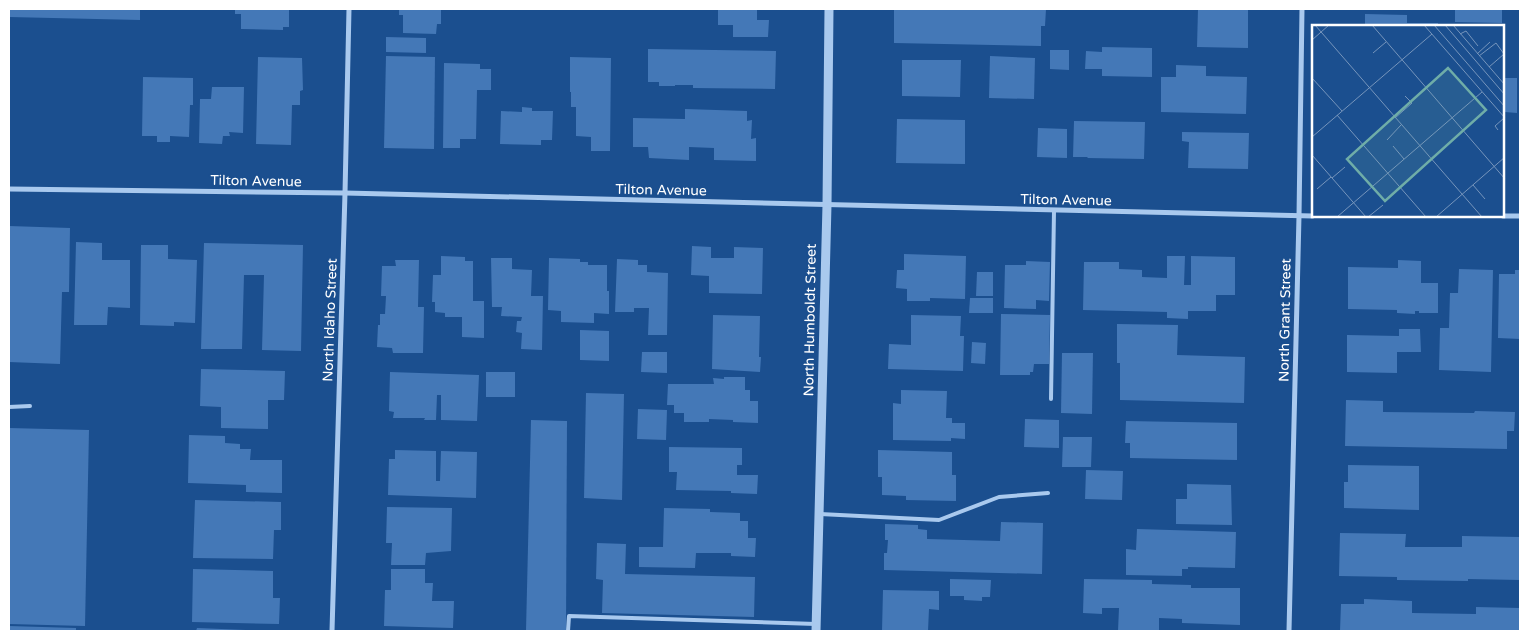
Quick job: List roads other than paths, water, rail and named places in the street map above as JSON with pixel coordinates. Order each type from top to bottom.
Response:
[{"type":"street","name":"North Idaho Street","points":[[332,631],[349,9]]},
{"type":"street","name":"North Humboldt Street","points":[[816,628],[827,205],[829,9]]},
{"type":"street","name":"North Grant Street","points":[[1289,631],[1302,9]]},
{"type":"street","name":"Tilton Avenue","points":[[9,188],[1312,216]]},
{"type":"street","points":[[1504,216],[1520,216]]},
{"type":"lane","points":[[1051,399],[1054,211]]},
{"type":"lane","points":[[9,407],[30,406]]},
{"type":"lane","points":[[820,514],[939,520],[999,497],[1048,493]]},
{"type":"lane","points":[[568,631],[568,616],[816,628]]}]
